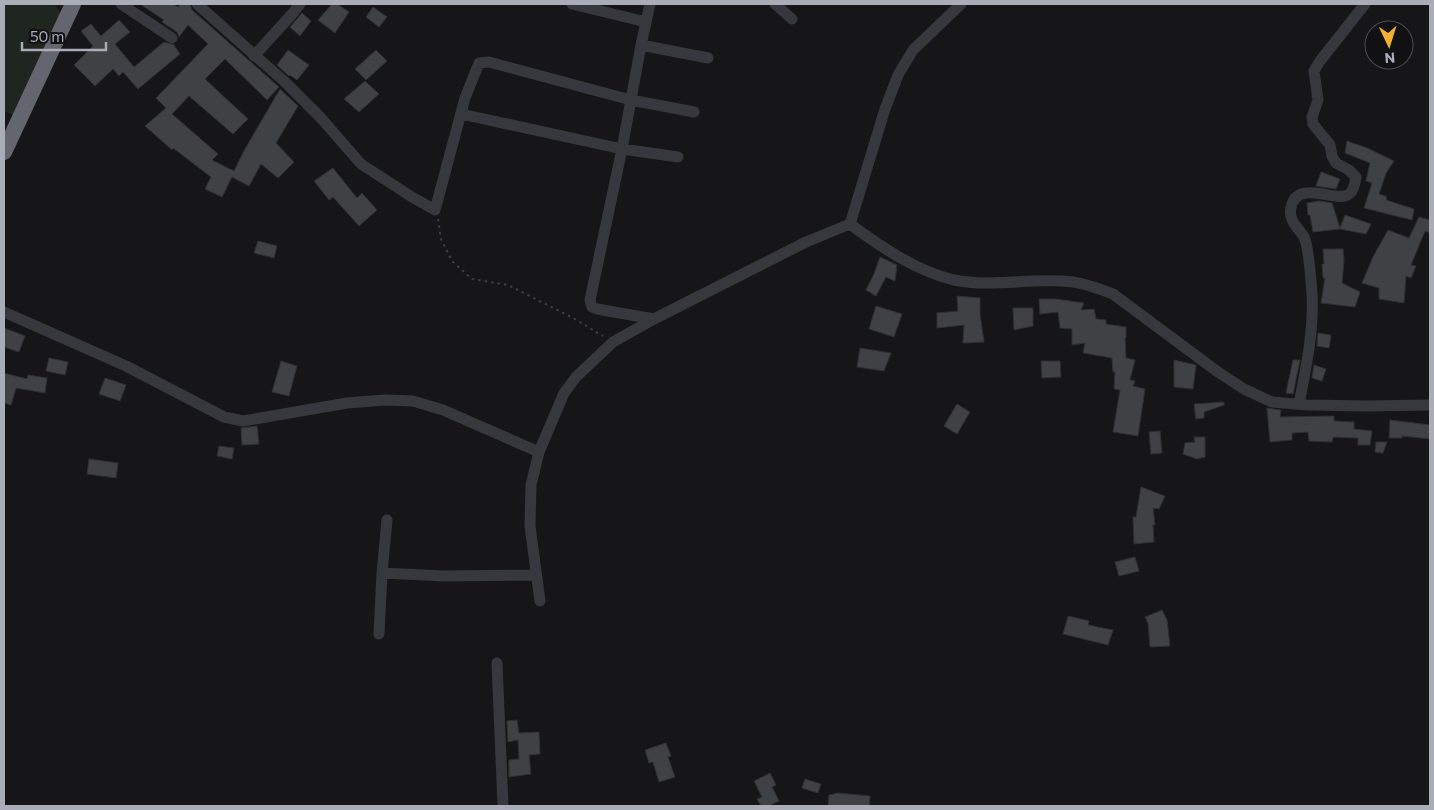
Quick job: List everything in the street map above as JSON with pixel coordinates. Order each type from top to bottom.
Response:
[{"type":"highway","points":[[6,142],[73,4]]},
{"type":"street","points":[[121,4],[172,38]]},
{"type":"street","points":[[197,4],[285,82],[321,118],[361,164],[435,210],[440,198],[465,98],[476,68],[483,61],[632,100],[694,112]]},
{"type":"street","points":[[254,56],[300,4]]},
{"type":"street","points":[[572,4],[646,22]]},
{"type":"street","points":[[650,4],[590,304],[597,309],[654,319]]},
{"type":"street","points":[[775,4],[792,19]]},
{"type":"street","points":[[850,224],[885,109],[898,74],[913,50],[961,4]]},
{"type":"street","points":[[1299,404],[1311,336],[1312,295],[1304,238],[1292,219],[1291,207],[1296,199],[1305,193],[1312,192],[1342,196],[1350,194],[1352,191],[1356,176],[1336,163],[1332,156],[1330,145],[1313,124],[1312,117],[1318,100],[1314,71],[1320,60],[1365,4]]},
{"type":"street","points":[[641,45],[708,58]]},
{"type":"street","points":[[461,114],[622,149],[678,157]]},
{"type":"street","points":[[850,224],[922,270],[955,280],[994,283],[1028,281],[1072,282],[1093,286],[1121,300],[1244,389],[1272,402],[1367,406],[1430,405]]},
{"type":"street","points":[[540,601],[535,575],[530,518],[531,485],[539,452],[564,393],[576,378],[612,342],[806,242],[850,224]]},
{"type":"street","points":[[4,312],[126,366],[224,417],[243,421],[347,403],[385,400],[414,401],[443,410],[539,452]]},
{"type":"street","points":[[379,634],[387,520]]},
{"type":"street","points":[[382,572],[444,576],[535,575]]},
{"type":"street","points":[[497,663],[503,806]]},
{"type":"path","points":[[435,210],[440,239],[452,261],[472,279],[508,285],[573,318],[612,342]]},
{"type":"shaded area","points":[[4,4],[52,4],[61,13],[15,116],[4,111]]},
{"type":"building","points":[[140,4],[173,4],[178,7],[180,4],[190,4],[192,10],[279,87],[267,100],[225,59],[205,79],[248,119],[233,134],[189,96],[172,114],[218,154],[212,160],[234,171],[280,89],[298,106],[276,143],[294,162],[278,178],[261,164],[249,186],[232,177],[222,197],[205,189],[211,177],[173,148],[172,150],[145,126],[166,108],[156,98],[208,44],[188,25],[179,37],[177,32],[162,22],[164,20]]},
{"type":"building","points":[[332,4],[337,4],[349,12],[335,33],[318,20]]},
{"type":"building","points":[[373,7],[387,17],[379,27],[366,17]]},
{"type":"building","points":[[302,13],[311,21],[300,36],[290,27]]},
{"type":"building","points":[[119,20],[130,32],[115,44],[134,67],[164,42],[174,45],[180,54],[138,89],[123,72],[119,76],[113,69],[95,86],[74,65],[93,46],[81,31],[91,24],[101,36]]},
{"type":"building","points":[[288,50],[309,65],[297,80],[289,76],[277,65]]},
{"type":"building","points":[[376,50],[387,61],[366,80],[355,69]]},
{"type":"building","points":[[365,81],[379,94],[359,112],[344,99]]},
{"type":"building","points":[[1347,141],[1394,161],[1386,173],[1379,194],[1387,197],[1386,200],[1414,209],[1412,220],[1364,208],[1372,183],[1366,181],[1370,163],[1345,153]]},
{"type":"building","points":[[333,168],[357,198],[362,193],[377,210],[359,226],[333,197],[329,200],[314,181]]},
{"type":"building","points":[[1321,172],[1340,179],[1336,189],[1316,186]]},
{"type":"building","points":[[1319,201],[1332,203],[1340,228],[1345,215],[1371,224],[1366,234],[1340,229],[1313,232],[1307,203]]},
{"type":"building","points":[[1419,217],[1430,220],[1430,233],[1425,231],[1411,265],[1416,266],[1411,278],[1406,276],[1404,303],[1379,299],[1379,288],[1362,283],[1373,257],[1388,230],[1409,238]]},
{"type":"building","points":[[258,241],[277,246],[274,258],[254,253]]},
{"type":"building","points":[[1323,249],[1343,249],[1342,283],[1360,292],[1355,307],[1321,303],[1325,278],[1323,278],[1322,264],[1324,264]]},
{"type":"building","points":[[880,257],[897,265],[895,281],[886,277],[876,296],[866,290]]},
{"type":"building","points":[[957,296],[980,298],[984,342],[963,343],[964,325],[937,328],[937,313],[958,311]]},
{"type":"building","points":[[1039,299],[1056,299],[1084,303],[1081,310],[1094,309],[1096,319],[1106,320],[1106,324],[1126,327],[1126,358],[1135,360],[1130,380],[1135,381],[1133,386],[1145,389],[1138,436],[1113,432],[1120,390],[1114,389],[1115,372],[1113,372],[1112,358],[1083,353],[1085,343],[1072,345],[1072,329],[1060,328],[1058,312],[1040,314]]},
{"type":"building","points":[[876,306],[902,314],[894,337],[869,329]]},
{"type":"building","points":[[1013,308],[1033,308],[1033,326],[1014,330]]},
{"type":"building","points":[[4,328],[25,336],[19,352],[4,347]]},
{"type":"building","points":[[1318,333],[1331,335],[1329,348],[1317,346]]},
{"type":"building","points":[[860,348],[891,353],[884,371],[857,367]]},
{"type":"building","points":[[49,358],[68,362],[65,375],[46,371]]},
{"type":"building","points":[[1174,360],[1196,365],[1193,389],[1174,387]]},
{"type":"building","points":[[1293,360],[1300,360],[1293,394],[1286,393]]},
{"type":"building","points":[[281,361],[297,366],[289,396],[272,392]]},
{"type":"building","points":[[1041,361],[1060,361],[1061,377],[1042,378]]},
{"type":"building","points":[[1314,365],[1326,369],[1322,381],[1312,378]]},
{"type":"building","points":[[4,373],[27,379],[28,375],[47,378],[45,393],[16,388],[11,405],[4,403]]},
{"type":"building","points":[[105,378],[126,385],[120,401],[99,394]]},
{"type":"building","points":[[1224,402],[1224,405],[1204,412],[1204,418],[1196,419],[1194,404]]},
{"type":"building","points":[[957,404],[970,412],[957,434],[944,426]]},
{"type":"building","points":[[1267,408],[1281,410],[1280,417],[1334,416],[1334,421],[1354,422],[1354,429],[1372,431],[1370,445],[1358,445],[1358,438],[1333,437],[1332,442],[1309,441],[1308,432],[1292,433],[1292,440],[1270,442]]},
{"type":"building","points":[[1390,420],[1430,425],[1430,439],[1402,436],[1402,438],[1389,438]]},
{"type":"building","points":[[257,426],[259,444],[242,445],[241,428]]},
{"type":"building","points":[[1160,431],[1162,453],[1151,454],[1149,432]]},
{"type":"building","points":[[1194,437],[1205,437],[1205,457],[1197,459],[1183,454],[1185,443],[1195,442]]},
{"type":"building","points":[[1376,442],[1387,442],[1383,453],[1375,452]]},
{"type":"building","points":[[219,446],[234,448],[232,459],[217,456]]},
{"type":"building","points":[[89,459],[118,463],[116,478],[87,474]]},
{"type":"building","points":[[1141,487],[1165,496],[1159,509],[1153,508],[1154,542],[1134,544],[1133,517],[1136,517]]},
{"type":"building","points":[[1135,557],[1139,571],[1119,576],[1115,562]]},
{"type":"building","points":[[1162,610],[1167,620],[1170,646],[1150,647],[1148,623],[1145,617]]},
{"type":"building","points":[[1068,616],[1089,621],[1088,625],[1113,630],[1108,645],[1063,634]]},
{"type":"building","points":[[517,720],[519,733],[539,732],[540,754],[529,755],[531,774],[509,777],[509,760],[519,759],[518,740],[508,742],[507,721]]},
{"type":"building","points":[[666,743],[671,756],[668,757],[675,777],[659,782],[653,762],[649,763],[645,750]]},
{"type":"building","points":[[770,773],[776,785],[772,787],[779,801],[769,806],[761,806],[757,799],[762,797],[754,781]]},
{"type":"building","points":[[805,779],[821,784],[818,793],[802,788]]},
{"type":"building","points":[[838,793],[870,796],[869,806],[828,806],[829,795]]}]
